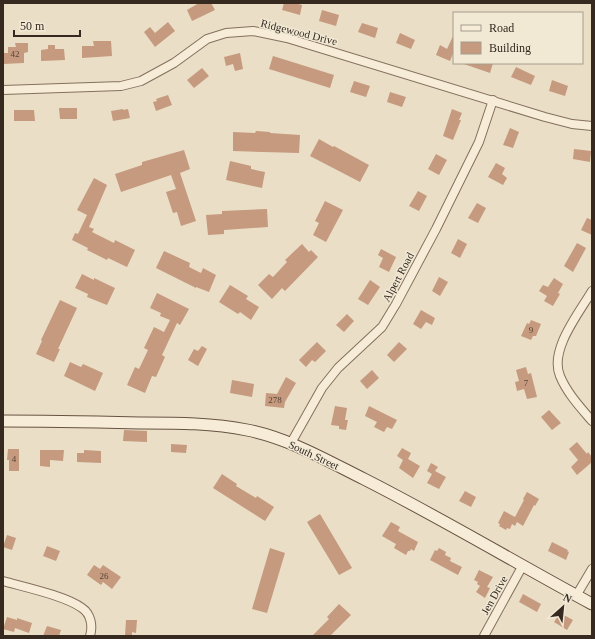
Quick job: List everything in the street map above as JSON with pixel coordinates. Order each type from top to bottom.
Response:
[{"type":"street","name":"Ridgewood Drive","points":[[3,90],[121,86],[141,81],[174,63],[207,39],[226,33],[252,31],[287,38],[545,117],[572,124],[592,126]]},
{"type":"street","name":"Alpert Road","points":[[290,444],[322,388],[338,368],[382,326],[396,304],[436,229],[479,142],[492,100]]},
{"type":"street","points":[[592,291],[565,336],[558,357],[559,374],[562,380],[571,396],[592,421]]},
{"type":"street","name":"South Street","points":[[3,421],[166,423],[216,426],[247,430],[270,436],[290,444],[417,506],[592,604]]},
{"type":"street","name":"Jen Drive","points":[[484,636],[523,565]]},
{"type":"street","points":[[576,596],[592,569]]},
{"type":"street","points":[[3,581],[72,602],[83,609],[90,617],[92,630],[90,636]]},
{"type":"building","points":[[199,3],[211,3],[215,10],[192,21],[187,10]]},
{"type":"building","points":[[284,3],[302,5],[300,15],[282,10]]},
{"type":"building","points":[[322,10],[339,15],[336,26],[319,21]]},
{"type":"building","points":[[168,22],[175,31],[155,47],[144,32],[150,27],[155,33]]},
{"type":"building","points":[[362,23],[378,28],[375,38],[358,32]]},
{"type":"building","points":[[400,33],[415,40],[411,49],[396,43]]},
{"type":"building","points":[[453,36],[453,54],[450,61],[436,55],[440,45],[447,49]]},
{"type":"building","points":[[93,41],[111,41],[112,56],[82,58],[82,46],[94,46]]},
{"type":"building","points":[[15,43],[28,43],[28,52],[24,53],[24,63],[3,64],[3,53],[8,53],[8,47],[16,47]]},
{"type":"building","points":[[48,45],[55,45],[55,49],[64,49],[65,60],[41,61],[41,50],[48,49]]},
{"type":"building","points":[[240,53],[243,69],[235,71],[233,64],[226,66],[224,57]]},
{"type":"building","points":[[273,56],[334,75],[330,88],[269,69]]},
{"type":"building","points":[[464,64],[493,64],[490,73]]},
{"type":"building","points":[[516,67],[535,76],[531,85],[511,77]]},
{"type":"building","points":[[202,68],[209,76],[194,88],[187,80]]},
{"type":"building","points":[[552,80],[568,86],[565,96],[549,91]]},
{"type":"building","points":[[354,81],[370,86],[366,97],[350,92]]},
{"type":"building","points":[[390,92],[406,97],[402,107],[387,102]]},
{"type":"building","points":[[168,95],[172,105],[156,111],[153,102],[157,101],[156,99]]},
{"type":"building","points":[[59,108],[77,108],[77,119],[60,119]]},
{"type":"building","points":[[128,109],[130,118],[113,121],[111,111]]},
{"type":"building","points":[[452,109],[462,113],[459,120],[461,120],[453,140],[443,136]]},
{"type":"building","points":[[14,110],[34,110],[35,121],[14,121]]},
{"type":"building","points":[[510,128],[519,132],[513,148],[503,145]]},
{"type":"building","points":[[256,131],[300,135],[299,153],[233,151],[233,132],[255,133]]},
{"type":"building","points":[[319,139],[369,165],[360,182],[310,156]]},
{"type":"building","points":[[574,149],[591,151],[590,162],[573,159]]},
{"type":"building","points":[[184,150],[190,169],[180,173],[196,221],[181,226],[177,212],[173,213],[166,192],[176,189],[171,175],[121,192],[115,174],[142,165],[142,162]]},
{"type":"building","points":[[436,154],[447,160],[439,175],[428,169]]},
{"type":"building","points":[[230,161],[251,166],[251,169],[265,172],[262,188],[226,180]]},
{"type":"building","points":[[496,163],[505,168],[502,174],[507,178],[503,185],[488,177]]},
{"type":"building","points":[[94,178],[107,185],[89,227],[94,229],[92,232],[114,243],[115,240],[135,250],[127,267],[108,258],[107,260],[87,250],[88,248],[72,240],[75,233],[78,234],[87,215],[77,210]]},
{"type":"building","points":[[418,191],[427,196],[419,211],[409,206]]},
{"type":"building","points":[[325,201],[343,210],[326,242],[313,235],[319,223],[315,221]]},
{"type":"building","points":[[477,203],[486,208],[478,223],[468,218]]},
{"type":"building","points":[[267,209],[268,227],[224,230],[224,234],[208,235],[206,215],[222,214],[222,211]]},
{"type":"building","points":[[587,218],[592,220],[592,235],[581,230]]},
{"type":"building","points":[[458,239],[467,244],[460,258],[451,253]]},
{"type":"building","points":[[577,243],[586,248],[573,272],[564,266]]},
{"type":"building","points":[[302,244],[309,252],[311,250],[318,257],[285,291],[282,288],[272,299],[258,285],[269,274],[273,277],[287,262],[285,260]]},
{"type":"building","points":[[381,249],[396,257],[389,272],[379,267],[383,258],[378,255]]},
{"type":"building","points":[[164,251],[190,263],[189,267],[201,273],[203,268],[216,275],[209,292],[196,288],[156,268]]},
{"type":"building","points":[[82,274],[115,288],[107,305],[87,297],[88,294],[75,288]]},
{"type":"building","points":[[439,277],[448,282],[440,296],[432,291]]},
{"type":"building","points":[[554,278],[563,284],[558,293],[560,294],[553,306],[544,301],[547,296],[539,291],[543,285],[548,287]]},
{"type":"building","points":[[370,280],[380,287],[368,305],[358,299]]},
{"type":"building","points":[[230,285],[248,296],[246,299],[259,307],[251,320],[240,312],[238,314],[219,302]]},
{"type":"building","points":[[157,293],[189,309],[180,325],[177,323],[162,355],[165,357],[156,377],[152,376],[145,393],[127,385],[135,367],[139,369],[148,350],[144,348],[154,327],[164,332],[170,320],[160,316],[161,313],[150,308]]},
{"type":"building","points":[[60,300],[77,308],[58,349],[60,349],[54,362],[36,354]]},
{"type":"building","points":[[421,310],[435,318],[432,325],[426,322],[421,329],[413,324]]},
{"type":"building","points":[[347,314],[354,321],[344,332],[336,325]]},
{"type":"building","points":[[531,320],[541,324],[536,336],[533,336],[531,340],[521,336],[527,323],[529,324]]},
{"type":"building","points":[[317,342],[326,351],[315,362],[312,360],[306,367],[299,360]]},
{"type":"building","points":[[399,342],[407,349],[394,362],[387,355]]},
{"type":"building","points":[[202,346],[207,349],[198,366],[188,360],[194,349],[198,351]]},
{"type":"building","points":[[70,362],[81,367],[83,364],[103,373],[95,391],[64,376]]},
{"type":"building","points":[[526,367],[528,374],[531,373],[537,397],[527,399],[524,389],[517,391],[515,382],[519,381],[516,370]]},
{"type":"building","points":[[372,370],[379,378],[367,389],[360,381]]},
{"type":"building","points":[[286,377],[296,383],[285,402],[284,408],[265,406],[266,393],[277,394]]},
{"type":"building","points":[[232,380],[254,384],[252,397],[230,393]]},
{"type":"building","points":[[335,406],[347,408],[345,420],[348,420],[346,430],[339,429],[339,426],[331,425]]},
{"type":"building","points":[[369,406],[397,420],[392,429],[387,427],[384,432],[374,427],[377,422],[365,416]]},
{"type":"building","points":[[549,410],[561,423],[552,430],[541,417]]},
{"type":"building","points":[[124,430],[147,431],[147,442],[123,441]]},
{"type":"building","points":[[577,442],[587,454],[588,452],[592,457],[592,462],[577,475],[571,467],[578,460],[569,449]]},
{"type":"building","points":[[171,444],[187,445],[186,453],[171,452]]},
{"type":"building","points":[[402,448],[411,453],[408,459],[420,466],[413,478],[399,468],[403,460],[397,456]]},
{"type":"building","points":[[8,449],[19,449],[19,471],[9,471],[9,460],[7,460]]},
{"type":"building","points":[[40,450],[64,450],[63,461],[50,460],[50,467],[40,466]]},
{"type":"building","points":[[84,450],[101,451],[101,463],[77,462],[77,453],[84,453]]},
{"type":"building","points":[[431,463],[438,467],[435,471],[446,477],[439,489],[427,483],[432,474],[427,471]]},
{"type":"building","points":[[222,474],[237,484],[236,486],[256,498],[257,496],[274,507],[265,521],[213,488]]},
{"type":"building","points":[[465,491],[476,497],[471,507],[459,501]]},
{"type":"building","points":[[527,492],[539,499],[535,506],[534,505],[523,526],[517,522],[515,526],[512,524],[510,529],[507,528],[506,530],[499,526],[500,524],[498,523],[504,511],[515,517]]},
{"type":"building","points":[[320,514],[352,568],[339,575],[307,522]]},
{"type":"building","points":[[391,522],[400,527],[398,531],[418,542],[414,551],[411,549],[406,555],[394,548],[396,544],[382,536]]},
{"type":"building","points":[[7,535],[16,538],[12,550],[3,547]]},
{"type":"building","points":[[552,542],[568,550],[567,551],[569,552],[566,560],[548,551]]},
{"type":"building","points":[[47,546],[60,551],[56,561],[43,556]]},
{"type":"building","points":[[270,548],[285,553],[267,613],[252,609]]},
{"type":"building","points":[[439,548],[446,552],[445,555],[451,558],[450,561],[462,567],[458,575],[430,560],[435,550],[437,551]]},
{"type":"building","points":[[94,565],[100,569],[103,565],[121,577],[112,589],[103,582],[101,585],[87,575]]},
{"type":"building","points":[[479,570],[493,577],[487,587],[490,588],[485,598],[476,592],[480,586],[477,584],[478,582],[474,580]]},
{"type":"building","points":[[523,594],[541,604],[537,612],[519,602]]},
{"type":"building","points":[[339,604],[351,615],[330,636],[312,636],[329,619],[327,617]]},
{"type":"building","points":[[560,613],[573,620],[567,630],[554,622]]},
{"type":"building","points":[[7,617],[17,620],[17,618],[32,623],[29,633],[15,628],[14,632],[3,629]]},
{"type":"building","points":[[126,620],[137,620],[136,633],[132,632],[132,636],[125,636]]},
{"type":"building","points":[[47,626],[61,630],[59,636],[43,636]]}]
